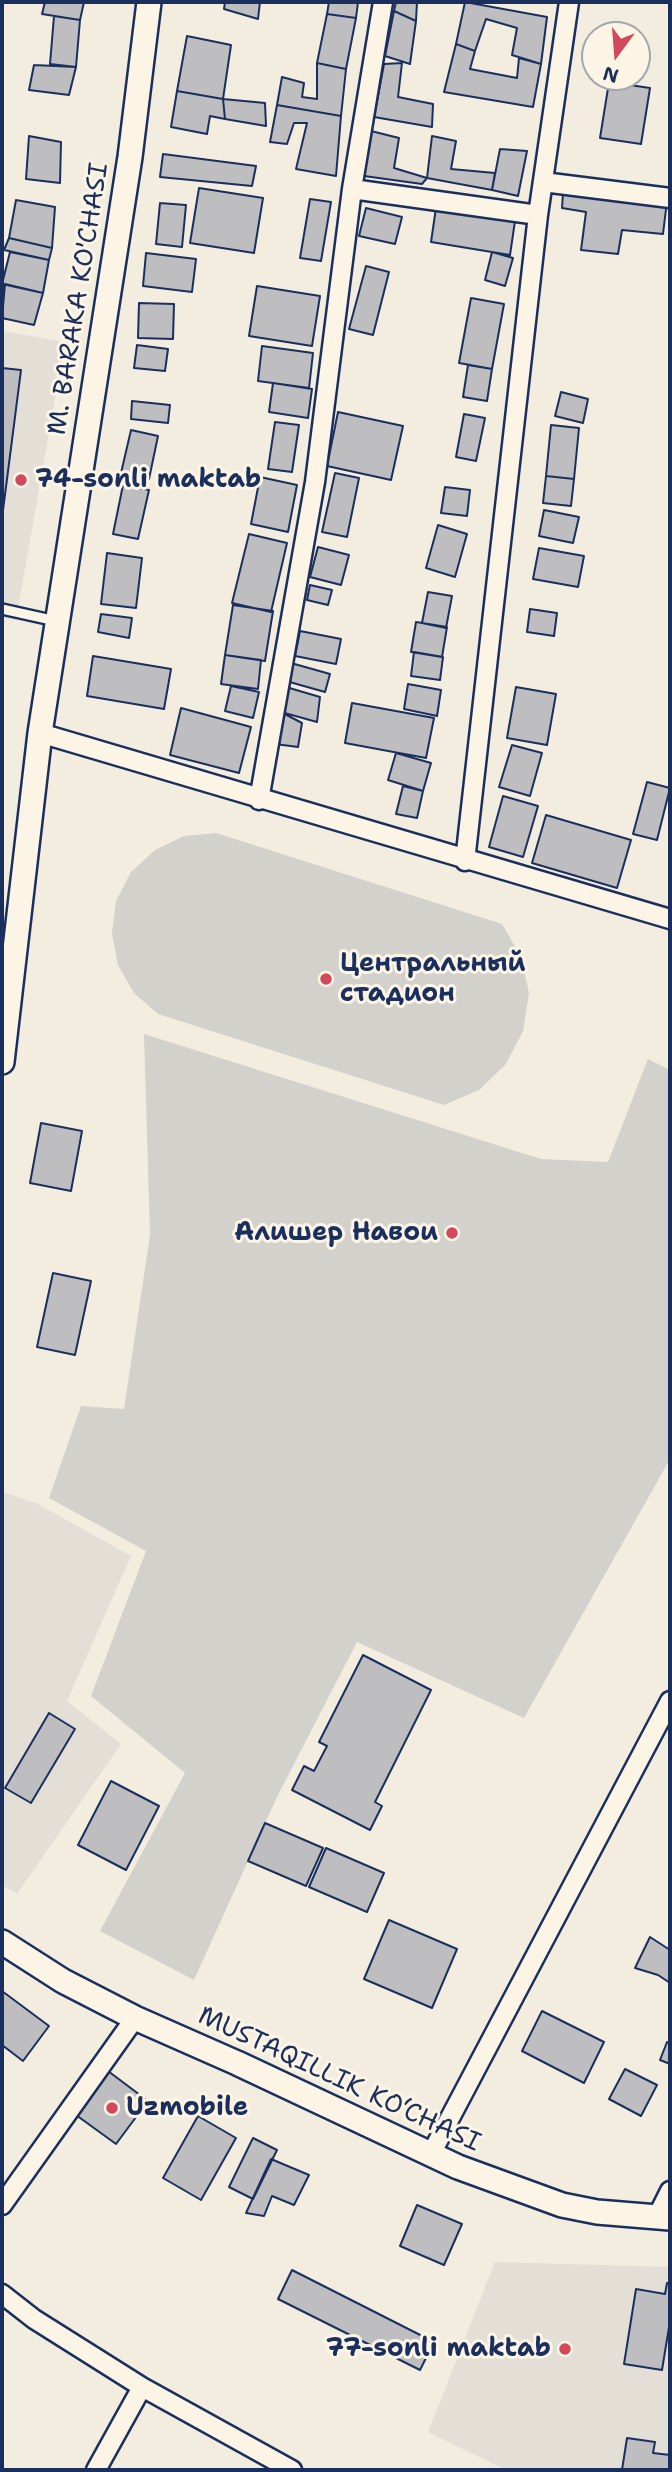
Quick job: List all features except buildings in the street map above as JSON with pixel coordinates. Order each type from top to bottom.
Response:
[{"type":"street","name":"M. BARAKA KO'CHASI","points":[[2,1062],[40,733],[130,157],[149,2]]},
{"type":"street","points":[[259,800],[315,481],[352,189],[383,2]]},
{"type":"street","points":[[465,861],[538,215],[569,2]]},
{"type":"street","points":[[543,182],[670,198]]},
{"type":"street","points":[[352,189],[538,215]]},
{"type":"street","points":[[40,733],[465,861],[670,919]]},
{"type":"street","points":[[431,2154],[670,1701]]},
{"type":"street","name":"MUSTAQILLIK KO‘CHASI","points":[[2,1942],[64,1981],[135,2018],[431,2154],[562,2205],[597,2212],[664,2218]]},
{"type":"street","points":[[2,2205],[135,2018]]},
{"type":"street","points":[[664,2218],[670,2191]]},
{"type":"street","points":[[2,2294],[34,2319],[142,2387],[292,2470]]},
{"type":"street","points":[[96,2470],[142,2387]]},
{"type":"lane","points":[[2,609],[57,621]]},
{"type":"shaded area","name":"74-sonli maktab","points":[[2,331],[65,342],[16,620],[2,618]]},
{"type":"shaded area","name":"Центральный стадион","points":[[216,833],[502,924],[521,957],[529,993],[523,1031],[506,1064],[479,1090],[444,1105],[158,1014],[134,993],[118,965],[112,933],[116,901],[131,872],[155,850],[184,836]]},
{"type":"shaded area","points":[[144,1034],[541,1159],[608,1162],[648,1059],[670,1070],[670,1459],[524,1718],[357,1642],[277,1797],[194,1980],[100,1931],[185,1773],[91,1696],[146,1551],[49,1498],[81,1406],[124,1409],[150,1235]]},
{"type":"shaded area","points":[[2,1492],[38,1504],[131,1556],[67,1701],[121,1744],[17,1894],[2,1885]]},
{"type":"shaded area","name":"77-sonli maktab","points":[[495,2262],[670,2267],[670,2470],[506,2470],[428,2432]]},
{"type":"place","name":"74-sonli maktab","points":[[21,480]]},
{"type":"place","name":"Центральный стадион","points":[[326,979]]},
{"type":"place","name":"Алишер Навои","points":[[452,1233]]},
{"type":"place","name":"Uzmobile","points":[[112,2108]]},
{"type":"place","name":"77-sonli maktab","points":[[565,2349]]}]
